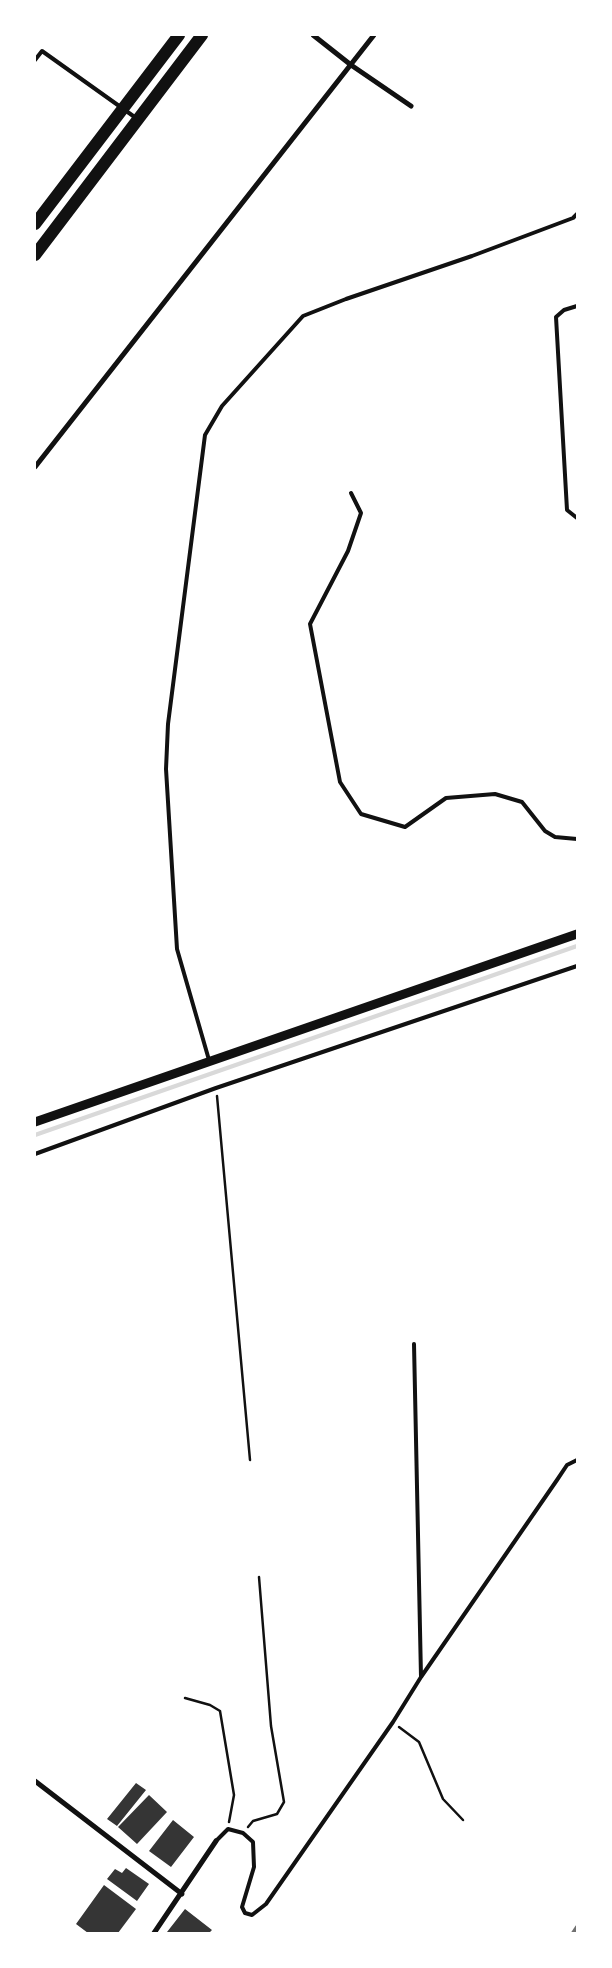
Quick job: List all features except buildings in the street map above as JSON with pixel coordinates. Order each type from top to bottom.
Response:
[{"type":"main road","points":[[35,224],[179,35]]},
{"type":"main road","points":[[35,256],[202,35]]},
{"type":"street","points":[[313,35],[351,65],[411,106]]},
{"type":"street","points":[[35,467],[374,35]]},
{"type":"street","points":[[35,1122],[577,934]]},
{"type":"street","points":[[35,1781],[182,1894]]},
{"type":"street","points":[[154,1933],[216,1841]]},
{"type":"lane","points":[[35,60],[42,51],[138,119]]},
{"type":"lane","points":[[210,1062],[177,949],[166,769],[168,724],[205,435],[222,406],[303,316],[346,299],[472,256],[573,218],[577,214]]},
{"type":"lane","points":[[577,306],[564,310],[556,318],[567,510],[577,518]]},
{"type":"lane","points":[[351,493],[361,512],[348,551],[310,624],[340,782],[361,814],[405,827],[446,798],[495,794],[522,802],[544,831],[556,837],[577,840]]},
{"type":"lane","points":[[35,1154],[216,1088],[577,966]]},
{"type":"lane","points":[[414,1344],[421,1676]]},
{"type":"lane","points":[[216,1841],[228,1828],[243,1833],[253,1842],[254,1867],[242,1907],[245,1913],[252,1915],[266,1904],[393,1722],[421,1676],[557,1480],[568,1466],[577,1460]]},
{"type":"path","points":[[216,1088],[250,1460]]},
{"type":"path","points":[[243,1833],[252,1821],[277,1814],[284,1802],[271,1726],[259,1577]]},
{"type":"path","points":[[184,1698],[210,1705],[220,1711],[234,1795],[228,1828]]},
{"type":"path","points":[[393,1722],[419,1742],[443,1799],[463,1820]]},
{"type":"waterway","points":[[35,1135],[577,946]]},
{"type":"railway","points":[[573,1933],[577,1927]]}]
